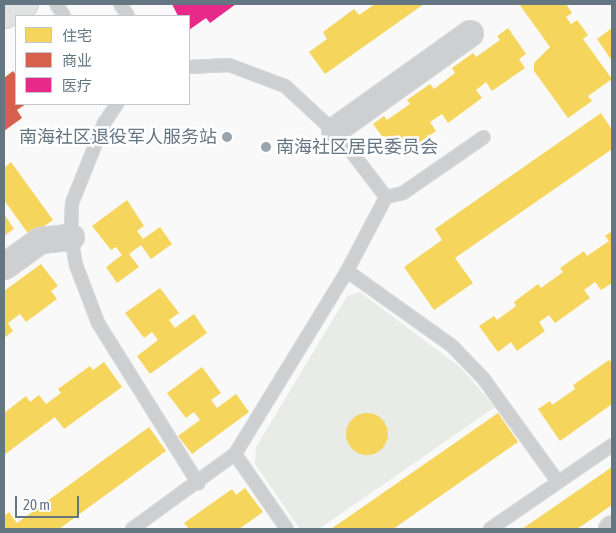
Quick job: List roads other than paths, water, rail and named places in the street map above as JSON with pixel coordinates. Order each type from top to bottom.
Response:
[{"type":"street","points":[[4,14],[24,4]]},
{"type":"street","points":[[334,130],[470,33]]},
{"type":"street","points":[[4,266],[40,240],[71,237]]},
{"type":"lane","points":[[56,4],[63,15]]},
{"type":"lane","points":[[120,4],[127,15]]},
{"type":"lane","points":[[190,67],[229,65],[263,76],[285,86],[334,130],[364,164],[386,197]]},
{"type":"lane","points":[[116,105],[104,123],[72,203],[71,237],[82,286],[98,323],[198,483]]},
{"type":"lane","points":[[132,529],[198,483],[235,454],[347,271],[386,197],[404,193],[484,137]]},
{"type":"lane","points":[[347,271],[452,346],[483,378],[558,482]]},
{"type":"lane","points":[[490,529],[612,446]]},
{"type":"lane","points":[[235,454],[287,529]]},
{"type":"place","name":"南海社区退役军人服务站","points":[[227,137]]},
{"type":"place","name":"南海社区居民委员会","points":[[266,147]]}]
